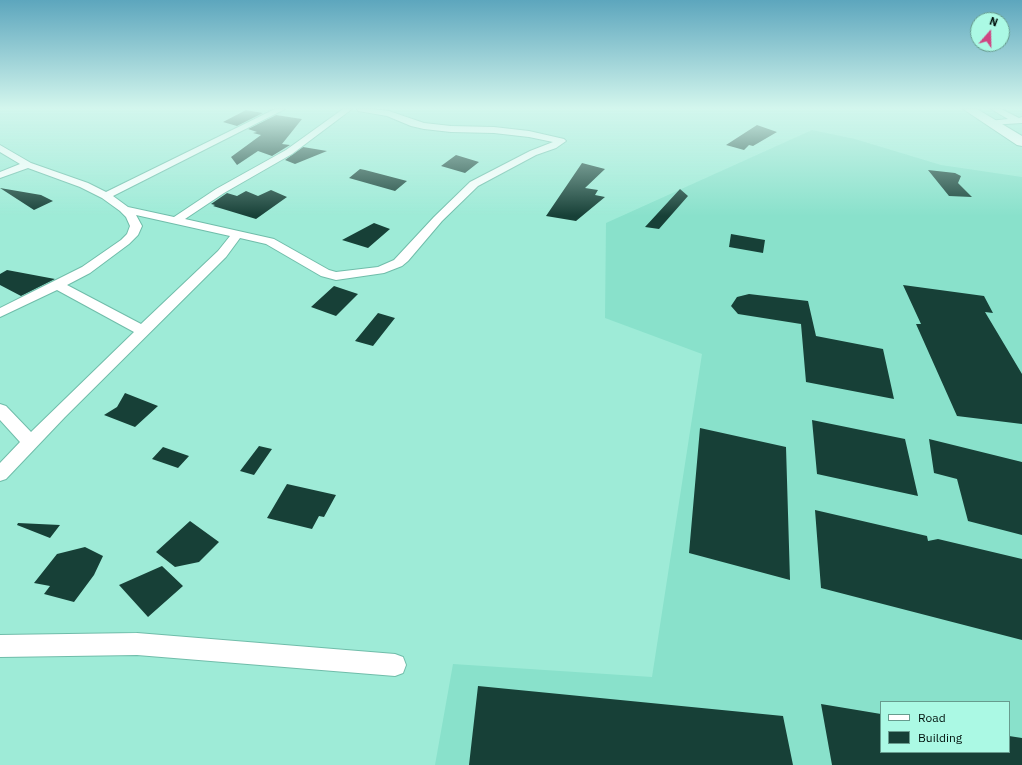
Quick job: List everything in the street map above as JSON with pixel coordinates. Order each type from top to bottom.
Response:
[{"type":"street","points":[[106,196],[209,145]]},
{"type":"street","points":[[175,221],[220,191],[289,152],[299,145]]},
{"type":"street","points":[[124,209],[270,241],[330,275],[345,276],[380,270],[398,263],[438,219],[474,184],[533,153],[555,145]]},
{"type":"street","points":[[0,148],[28,165],[84,185],[106,196],[124,209],[136,226]]},
{"type":"street","points":[[0,176],[28,165]]},
{"type":"street","points":[[0,313],[86,270],[113,252],[132,235],[136,226],[154,216]]},
{"type":"street","points":[[0,474],[30,442],[222,254],[238,234]]},
{"type":"street","points":[[56,284],[94,306],[143,331]]},
{"type":"street","points":[[0,410],[30,442]]},
{"type":"street","points":[[0,646],[137,644],[395,665]]},
{"type":"shaded area","points":[[779,145],[874,145],[941,165],[1022,177],[1022,765],[435,765],[453,664],[652,677],[702,354],[605,318],[606,223]]},
{"type":"building","points":[[248,145],[290,145],[272,156],[258,151],[237,165],[231,157]]},
{"type":"building","points":[[726,145],[755,145],[749,145],[744,150]]},
{"type":"building","points":[[303,147],[327,151],[295,164],[285,160]]},
{"type":"building","points":[[456,155],[479,162],[465,173],[441,166]]},
{"type":"building","points":[[582,163],[605,169],[585,188],[598,190],[595,195],[605,197],[576,221],[546,216]]},
{"type":"building","points":[[360,169],[407,181],[395,191],[349,178]]},
{"type":"building","points":[[928,170],[955,173],[961,176],[958,183],[972,197],[949,196]]},
{"type":"building","points":[[0,188],[41,195],[53,201],[34,210]]},
{"type":"building","points":[[680,189],[688,196],[659,229],[645,227]]},
{"type":"building","points":[[271,190],[287,197],[256,219],[213,206],[215,205],[211,204],[227,193],[237,196],[246,191],[258,196]]},
{"type":"building","points":[[374,223],[390,229],[368,248],[342,240]]},
{"type":"building","points":[[731,234],[765,240],[763,253],[729,247]]},
{"type":"building","points":[[7,270],[55,279],[21,296],[0,285],[0,274]]},
{"type":"building","points":[[903,285],[984,296],[993,313],[985,312],[1022,374],[1022,424],[957,416],[916,324],[921,324]]},
{"type":"building","points":[[334,286],[358,294],[336,316],[311,307]]},
{"type":"building","points":[[749,294],[808,301],[816,336],[883,349],[894,399],[806,382],[801,324],[738,314],[731,306],[737,297]]},
{"type":"building","points":[[378,313],[395,318],[373,346],[355,341]]},
{"type":"building","points":[[125,393],[158,406],[135,427],[104,415],[117,407]]},
{"type":"building","points":[[812,420],[905,439],[918,496],[817,474]]},
{"type":"building","points":[[700,428],[786,447],[790,580],[689,553]]},
{"type":"building","points":[[929,439],[1022,462],[1022,535],[968,521],[957,479],[934,473]]},
{"type":"building","points":[[259,446],[272,449],[254,475],[240,471]]},
{"type":"building","points":[[163,447],[189,456],[178,468],[152,459]]},
{"type":"building","points":[[287,484],[336,495],[324,517],[319,516],[312,529],[267,518]]},
{"type":"building","points":[[815,510],[927,536],[928,541],[938,539],[1022,559],[1022,640],[821,588]]},
{"type":"building","points":[[190,521],[219,542],[199,562],[175,567],[156,552]]},
{"type":"building","points":[[18,523],[60,525],[50,538],[17,525]]},
{"type":"building","points":[[85,547],[103,556],[94,575],[74,602],[44,594],[50,586],[34,583],[57,554]]},
{"type":"building","points":[[162,566],[183,586],[148,617],[119,585]]},
{"type":"building","points":[[478,686],[783,716],[793,765],[469,765]]},
{"type":"building","points":[[821,704],[880,714],[880,753],[1010,753],[1010,736],[1022,738],[1022,765],[832,765]]}]
